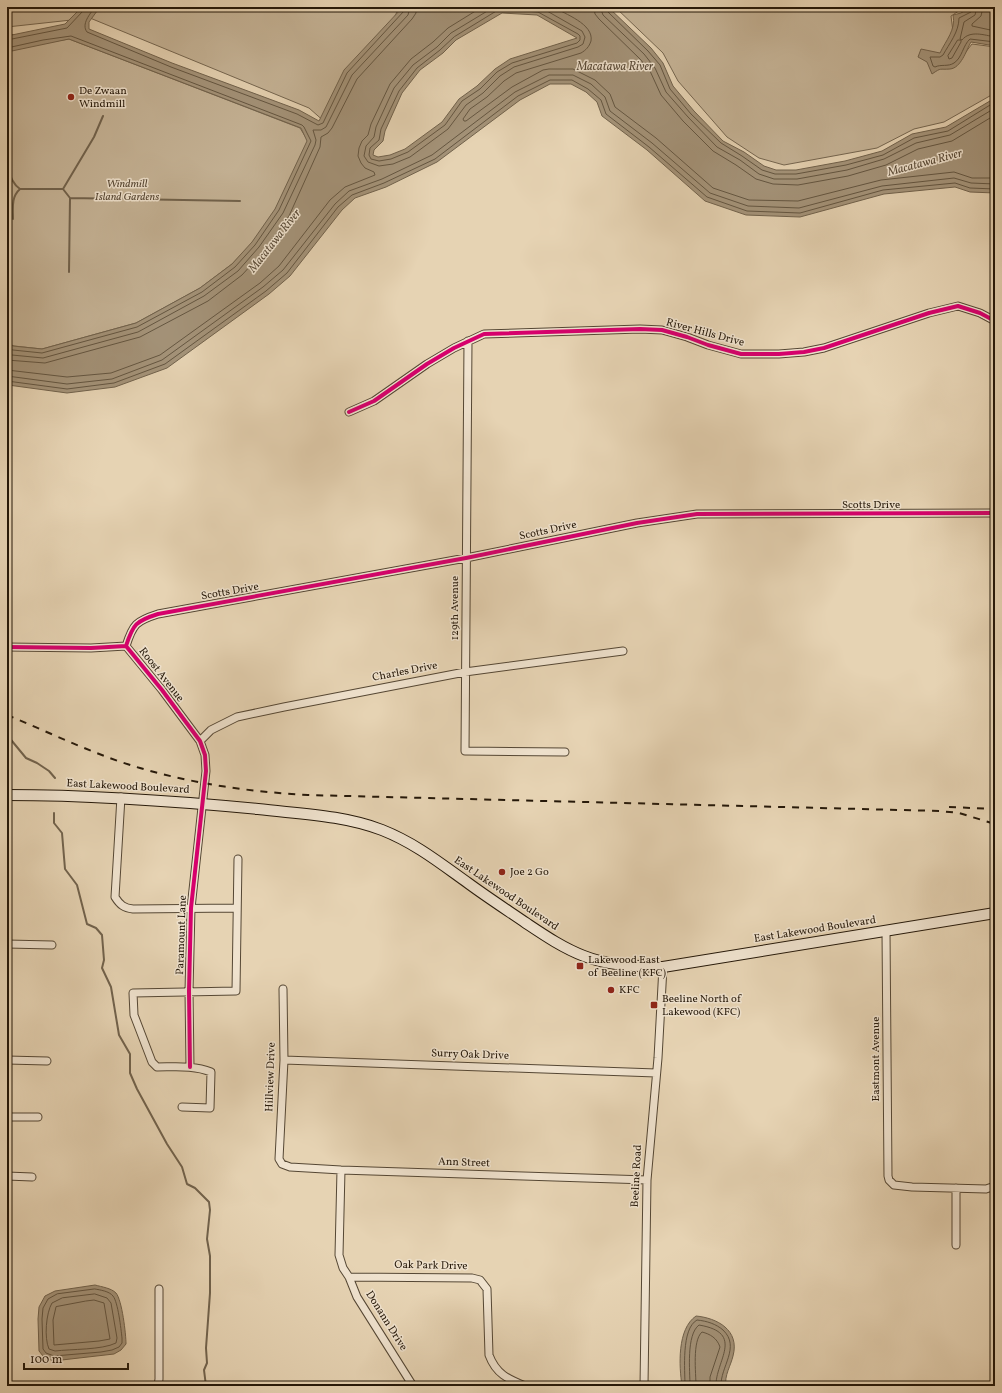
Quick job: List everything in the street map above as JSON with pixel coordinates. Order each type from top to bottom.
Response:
[{"type":"main road","name":"East Lakewood Boulevard","points":[[7,795],[121,797],[202,803],[336,818],[366,824],[420,848],[468,883],[552,940],[583,956],[619,965],[663,967],[995,913]]},
{"type":"street","name":"River Hills Drive","points":[[349,412],[374,401],[427,364],[454,348],[484,334],[640,329],[662,330],[741,354],[779,354],[804,352],[824,348],[929,312],[958,306],[980,313],[995,321]]},
{"type":"street","name":"129th Avenue","points":[[468,342],[465,751],[565,752]]},
{"type":"street","name":"Scotts Drive","points":[[126,646],[131,632],[141,619],[158,614],[466,558],[636,523],[697,514],[995,513]]},
{"type":"street","name":"Roost Avenue","points":[[7,647],[91,648],[126,646],[162,690],[200,741],[205,756],[206,770],[202,803]]},
{"type":"street","name":"Charles Drive","points":[[200,741],[211,730],[237,717],[284,707],[466,672],[623,651]]},
{"type":"street","points":[[121,797],[115,897],[120,905],[126,909],[237,908]]},
{"type":"street","name":"Paramount Lane","points":[[190,1067],[189,991],[191,908],[202,803]]},
{"type":"street","points":[[182,1107],[210,1108],[211,1072],[190,1067],[157,1067],[152,1062],[134,1015],[133,993],[236,991],[238,859]]},
{"type":"street","name":"Eastmont Avenue","points":[[886,930],[888,1176],[894,1185],[956,1188]]},
{"type":"street","points":[[7,944],[52,945]]},
{"type":"street","name":"Beeline Road","points":[[644,1386],[646,1180],[656,1073],[663,967]]},
{"type":"street","name":"Hillview Drive","points":[[282,1164],[279,1158],[284,1060],[283,989]]},
{"type":"street","points":[[7,1060],[47,1061]]},
{"type":"street","name":"Surry Oak Drive","points":[[284,1060],[656,1073]]},
{"type":"street","points":[[7,1117],[38,1117]]},
{"type":"street","name":"Ann Street","points":[[282,1164],[290,1167],[341,1170],[646,1180]]},
{"type":"street","name":"Donann Drive","points":[[341,1170],[339,1255],[343,1268],[349,1277],[357,1297],[413,1386]]},
{"type":"street","points":[[7,1176],[32,1177]]},
{"type":"street","points":[[956,1245],[956,1188],[986,1189],[995,1186]]},
{"type":"street","name":"Oak Park Drive","points":[[349,1277],[472,1278],[480,1280],[487,1289],[489,1355],[492,1364],[510,1380],[525,1386]]},
{"type":"street","points":[[158,1386],[159,1289]]},
{"type":"green space","points":[[7,7],[399,7],[368,78],[326,123],[309,108],[90,18],[7,27]]},
{"type":"green space","points":[[615,7],[965,7],[951,16],[957,63],[972,44],[995,47],[995,93],[944,122],[914,129],[877,148],[784,165],[759,158],[727,137],[678,81],[663,53]]},
{"type":"green space","name":"Windmill Island Gardens","points":[[7,33],[44,43],[69,39],[300,128],[308,141],[275,210],[252,243],[232,264],[200,288],[136,323],[42,349],[14,346],[7,343]]},
{"type":"water","name":"Macatawa River","points":[[82,7],[100,7],[89,22],[89,29],[172,63],[299,110],[319,121],[344,70],[401,9],[409,7],[608,7],[651,48],[663,63],[673,86],[694,111],[723,141],[744,152],[764,166],[776,170],[796,170],[845,161],[882,151],[912,134],[946,127],[995,98],[995,193],[970,192],[955,187],[884,194],[800,217],[746,215],[705,201],[647,150],[602,116],[597,102],[586,92],[571,84],[550,84],[520,100],[437,162],[386,187],[355,198],[342,210],[290,276],[269,294],[167,368],[115,387],[67,393],[8,385],[7,343],[13,346],[42,349],[136,323],[200,288],[232,264],[252,242],[275,209],[307,141],[301,128],[69,39],[7,52],[7,36],[65,24]],"holes":[[[502,13],[537,15],[577,38],[510,59],[495,69],[477,86],[459,99],[442,122],[405,149],[390,155],[378,157],[373,155],[374,150],[383,141],[385,131],[402,93],[420,70],[443,53],[456,40]]]},
{"type":"water","points":[[971,7],[995,7],[995,46],[971,42],[957,66],[950,69],[939,70],[932,74],[927,62],[918,57],[921,49],[940,53],[952,30],[954,20],[953,15],[961,13]]},
{"type":"water","points":[[95,1285],[112,1290],[116,1293],[123,1317],[126,1344],[121,1350],[114,1354],[53,1361],[43,1356],[39,1351],[38,1319],[39,1307],[45,1296],[55,1291]]},
{"type":"water","points":[[696,1316],[712,1319],[719,1323],[730,1332],[733,1339],[733,1356],[727,1374],[726,1386],[682,1386],[680,1358],[682,1339],[685,1330]]},
{"type":"waterway","points":[[103,116],[94,137],[63,189],[70,198],[240,201]]},
{"type":"waterway","points":[[7,166],[13,182],[20,189],[63,189]]},
{"type":"waterway","points":[[13,219],[14,199],[20,189]]},
{"type":"waterway","points":[[69,272],[70,198]]},
{"type":"waterway","points":[[7,735],[26,758],[49,771],[55,778]]},
{"type":"waterway","points":[[54,813],[54,823],[62,833],[65,869],[77,885],[87,924],[96,928],[102,935],[104,960],[102,968],[111,987],[119,1035],[130,1054],[130,1073],[167,1144],[182,1167],[187,1184],[195,1188],[209,1202],[210,1210],[207,1239],[210,1256],[210,1293],[206,1348],[207,1363],[204,1370],[206,1386]]},
{"type":"railway","points":[[7,715],[123,763],[181,779],[265,792],[308,795],[940,811],[959,813],[995,824]]},
{"type":"railway","points":[[949,807],[995,809]]},
{"type":"cycle path","points":[[349,412],[374,401],[427,364],[454,348],[484,334],[640,329],[662,330],[741,354],[779,354],[804,352],[824,348],[929,313],[958,306],[980,313],[995,321]]},
{"type":"cycle path","points":[[126,646],[136,624],[158,614],[466,558],[637,523],[697,514],[995,513]]},
{"type":"cycle path","points":[[7,647],[91,648],[126,646],[162,690],[200,741],[205,755],[206,771],[191,908],[189,991],[190,1067]]},
{"type":"place","name":"De Zwaan Windmill","points":[[71,97]]},
{"type":"place","name":"Joe 2 Go","points":[[502,872]]},
{"type":"place","name":"Lakewood East of Beeline (KFC)","points":[[580,966]]},
{"type":"place","name":"KFC","points":[[611,990]]},
{"type":"place","name":"Beeline North of Lakewood (KFC)","points":[[654,1005]]}]
